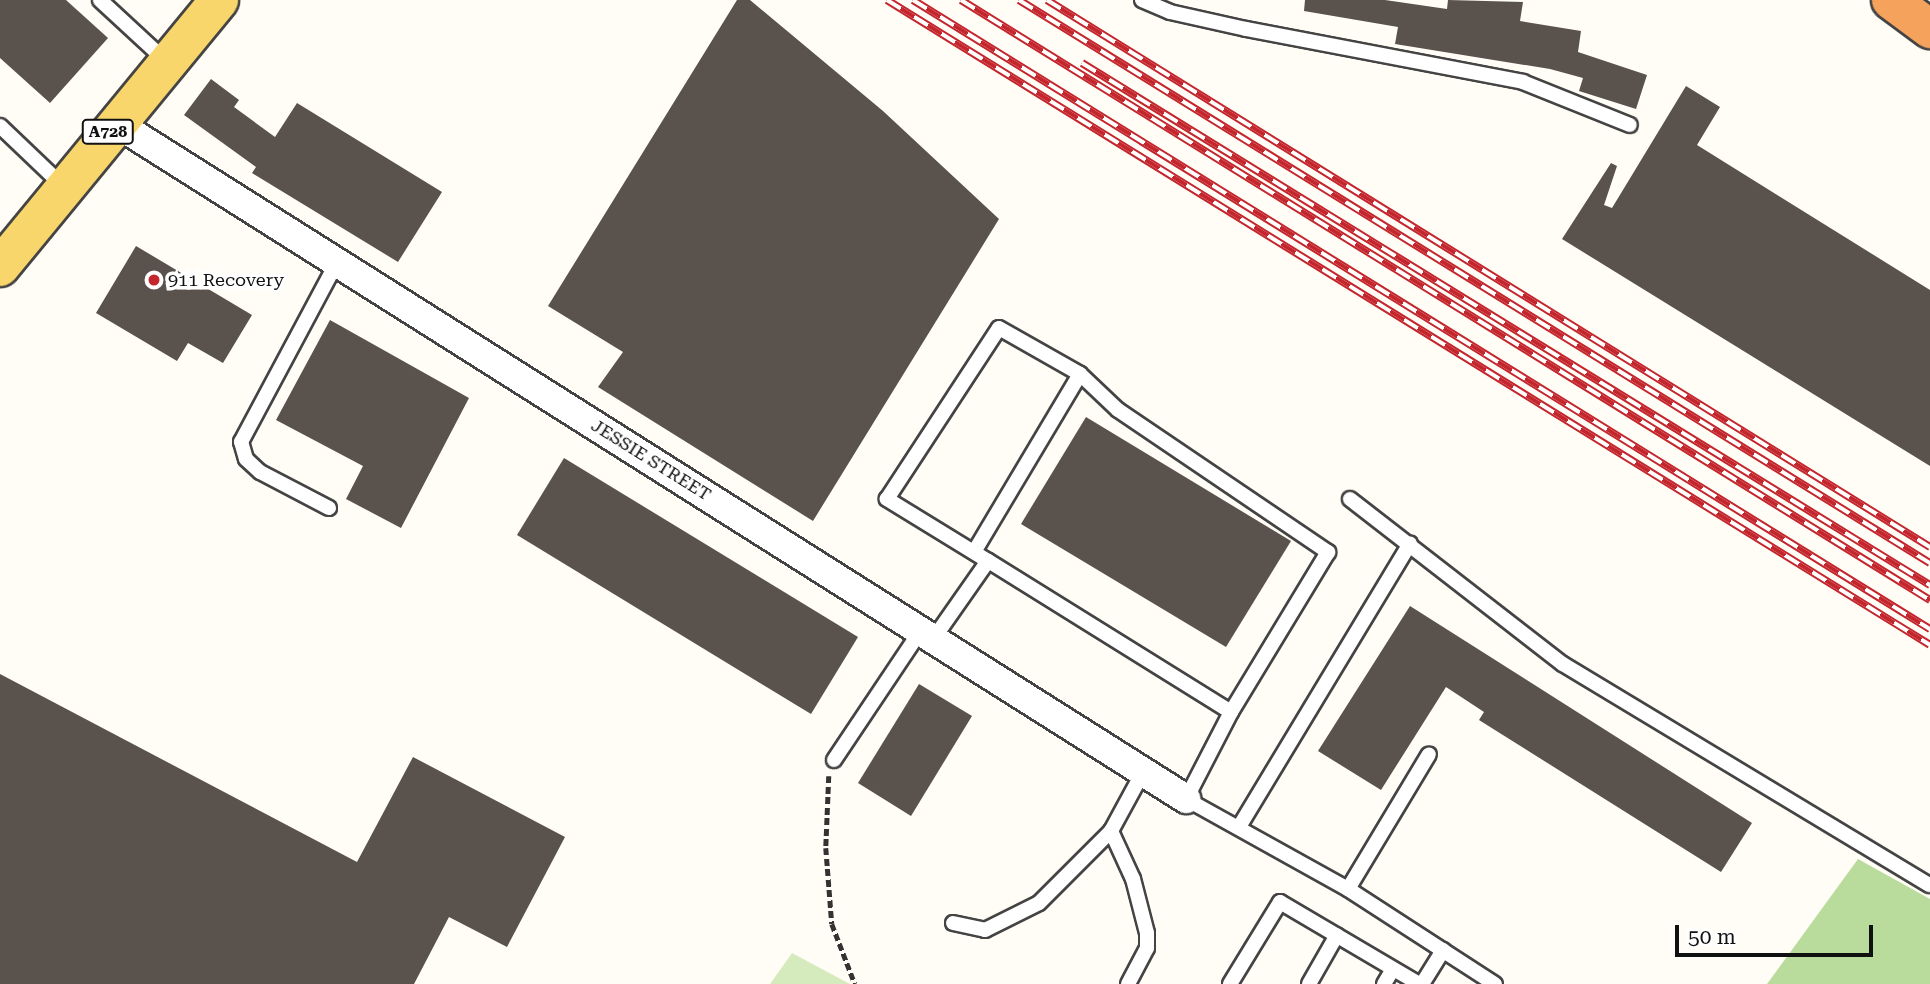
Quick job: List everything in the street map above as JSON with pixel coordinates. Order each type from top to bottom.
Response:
[{"type":"highway","points":[[1891,0],[1930,29]]},
{"type":"main road","name":"A728","points":[[0,267],[219,0]]},
{"type":"street","name":"JESSIE STREET","points":[[116,123],[1186,799]]},
{"type":"lane","points":[[100,0],[167,62]]},
{"type":"lane","points":[[1142,0],[1171,12],[1246,29],[1523,82],[1630,125]]},
{"type":"lane","points":[[0,127],[64,187]]},
{"type":"lane","points":[[329,508],[260,472],[246,459],[241,442],[337,262]]},
{"type":"lane","points":[[1231,712],[887,499],[999,328],[1080,374],[1118,410],[1328,552],[1231,712],[1186,799],[1348,889],[1495,984]]},
{"type":"lane","points":[[974,552],[1080,374]]},
{"type":"lane","points":[[1350,499],[1563,664],[1930,886]]},
{"type":"lane","points":[[1239,827],[1410,544]]},
{"type":"lane","points":[[834,760],[928,634],[988,561]]},
{"type":"lane","points":[[1348,889],[1429,754]]},
{"type":"lane","points":[[953,923],[985,930],[1039,903],[1111,831],[1143,772]]},
{"type":"lane","points":[[1111,831],[1133,879],[1147,933],[1147,948],[1128,984]]},
{"type":"lane","points":[[1230,984],[1280,902],[1420,984],[1443,950]]},
{"type":"lane","points":[[1309,984],[1337,935]]},
{"type":"lane","points":[[1384,984],[1393,969]]},
{"type":"path","points":[[834,760],[828,777],[828,884],[832,923],[855,984]]},
{"type":"green space","points":[[1858,859],[1930,899],[1930,984],[1767,984]]},
{"type":"green space","points":[[792,953],[850,984],[770,984]]},
{"type":"building","points":[[0,0],[66,0],[108,38],[50,103],[0,58]]},
{"type":"building","points":[[737,0],[750,0],[883,111],[999,219],[813,521],[598,387],[623,352],[548,306]]},
{"type":"building","points":[[1305,0],[1385,0],[1447,9],[1448,0],[1523,2],[1520,21],[1581,31],[1578,52],[1647,75],[1636,109],[1579,91],[1583,78],[1550,69],[1395,44],[1398,27],[1304,11]]},
{"type":"building","points":[[211,79],[239,100],[234,107],[275,137],[297,103],[442,192],[398,262],[252,173],[256,167],[184,115]]},
{"type":"building","points":[[1686,86],[1720,107],[1697,145],[1930,290],[1930,466],[1562,239],[1611,163],[1617,166],[1604,205],[1612,208]]},
{"type":"building","name":"911 Recovery","points":[[136,246],[252,315],[223,363],[188,343],[177,361],[96,313]]},
{"type":"building","points":[[330,320],[469,398],[401,528],[346,499],[363,466],[276,420]]},
{"type":"building","points":[[1086,417],[1291,541],[1226,647],[1021,524]]},
{"type":"building","points":[[564,458],[858,637],[811,714],[517,535]]},
{"type":"building","points":[[1410,606],[1752,823],[1721,872],[1479,720],[1484,712],[1446,687],[1381,790],[1318,751]]},
{"type":"building","points":[[0,674],[357,862],[413,757],[565,837],[507,947],[449,917],[414,984],[0,984]]},
{"type":"building","points":[[919,684],[972,716],[911,816],[858,783]]},
{"type":"railway","points":[[887,0],[1930,645]]},
{"type":"railway","points":[[913,0],[1930,629]]},
{"type":"railway","points":[[961,0],[1930,600]]},
{"type":"railway","points":[[1019,0],[1930,563]]},
{"type":"railway","points":[[1047,0],[1930,547]]},
{"type":"railway","points":[[1082,63],[1930,585]]},
{"type":"place","name":"911 Recovery","points":[[154,280]]}]
